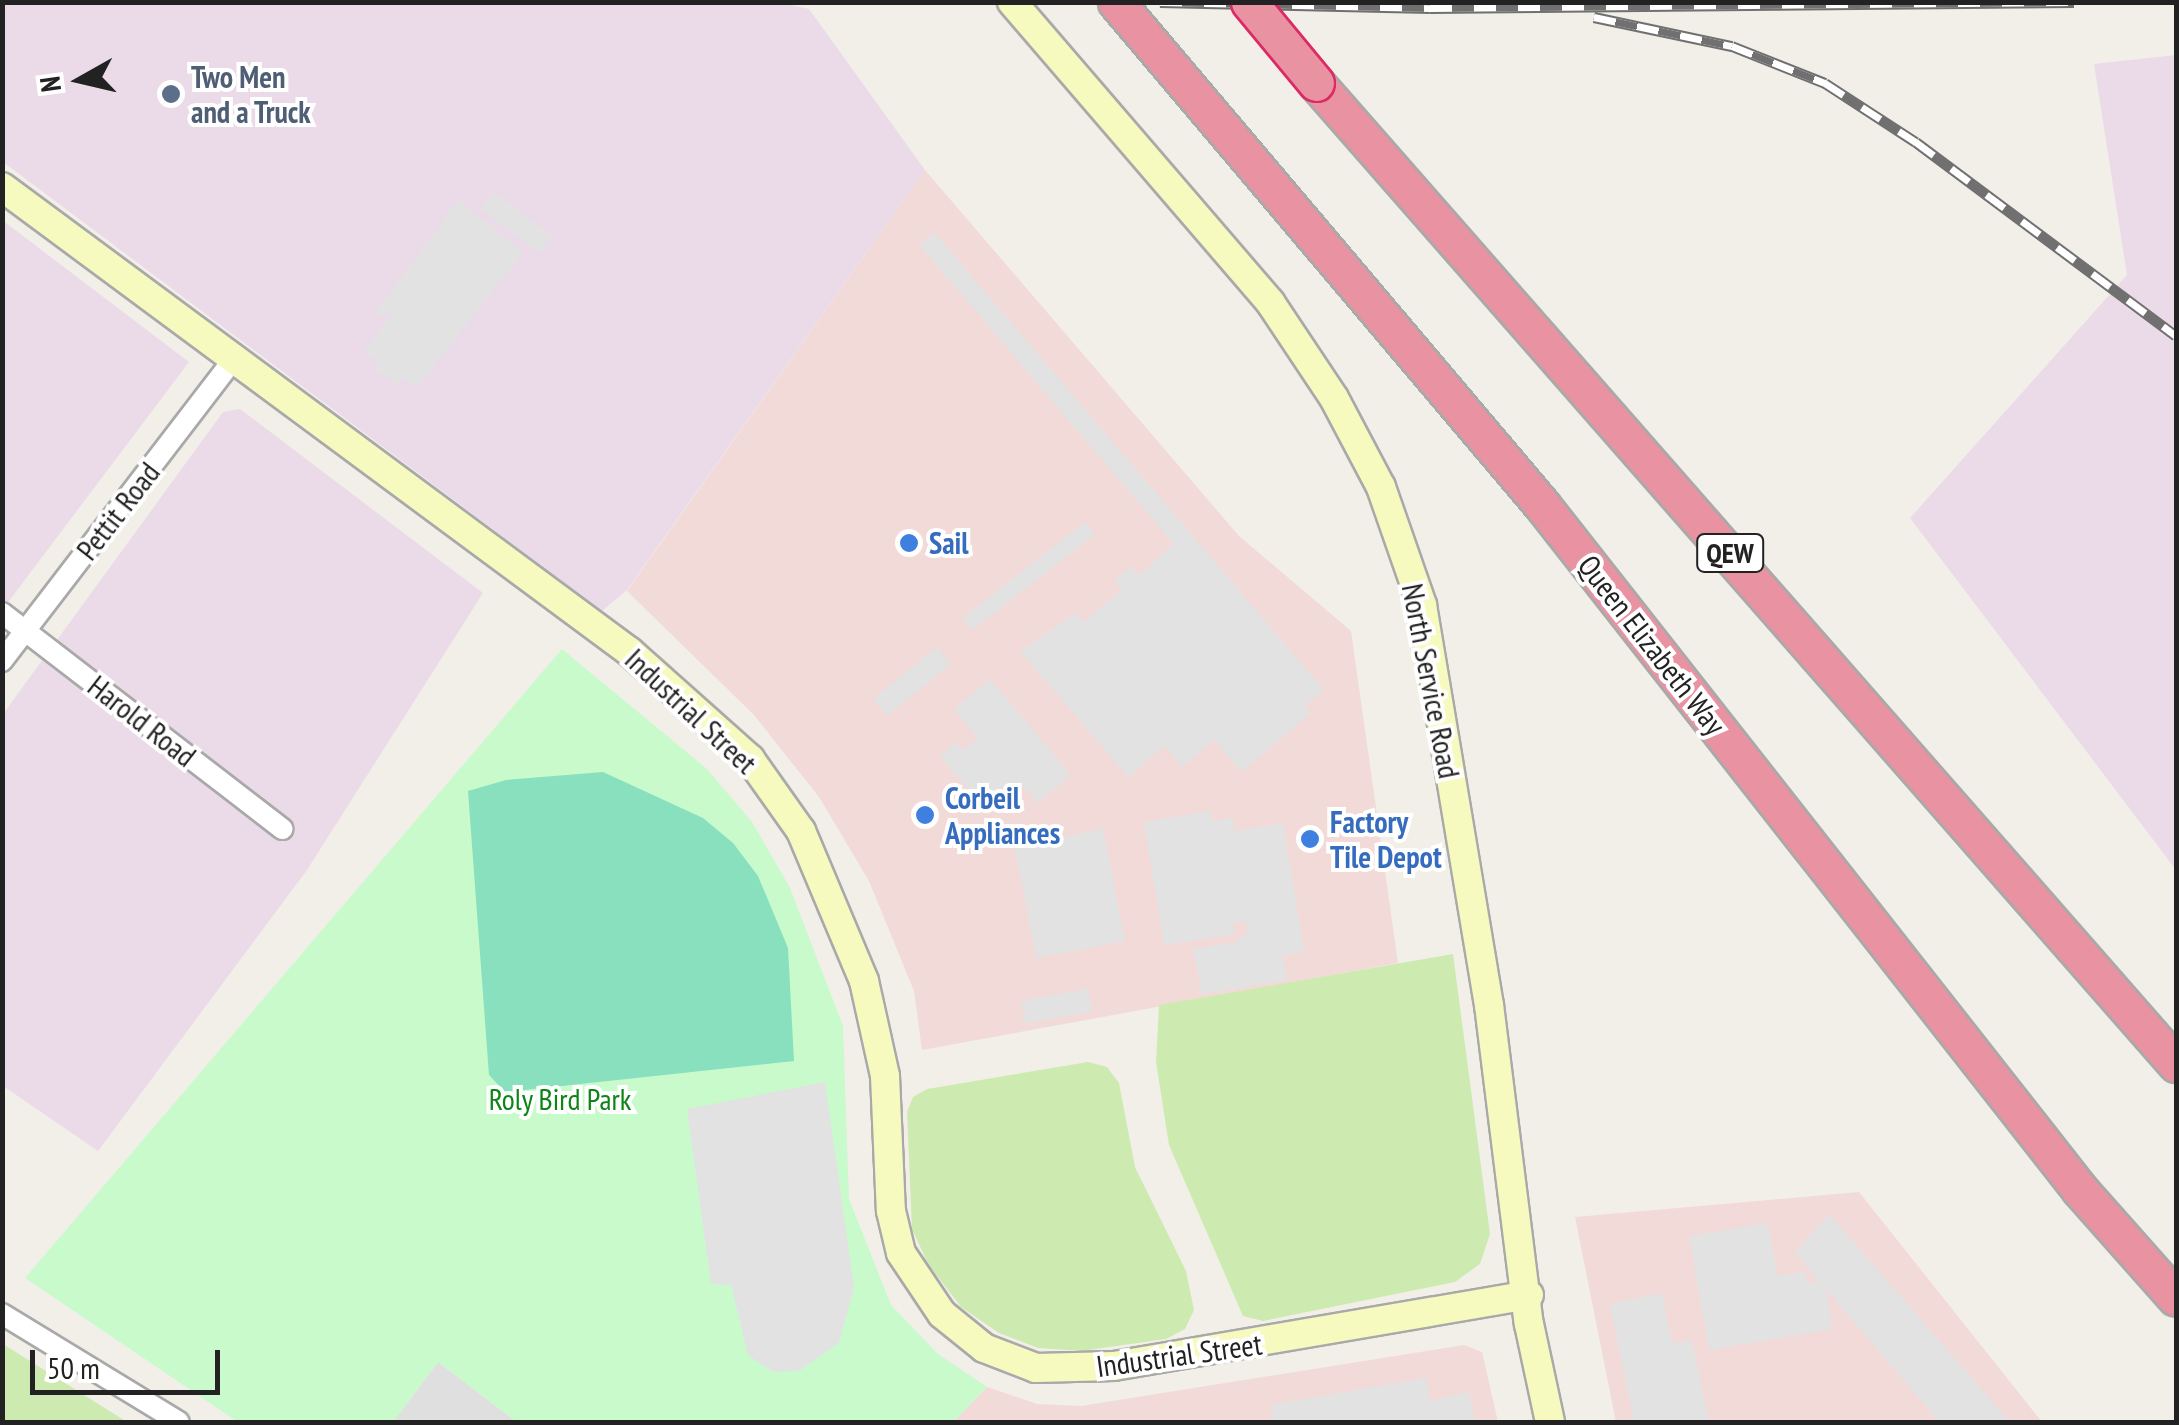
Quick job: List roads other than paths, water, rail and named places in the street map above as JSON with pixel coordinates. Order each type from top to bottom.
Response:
[{"type":"highway","name":"Queen Elizabeth Way","points":[[1116,2],[1542,504],[2080,1190],[2176,1298]]},
{"type":"highway","name":"QEW","points":[[1249,2],[2176,1064]]},
{"type":"highway","points":[[2144,1024],[2176,1044]]},
{"type":"highway","points":[[2080,1190],[2176,1320]]},
{"type":"street","name":"North Service Road","points":[[1012,2],[1270,302],[1334,398],[1381,488],[1422,605],[1550,1422]]},
{"type":"street","name":"Industrial Street","points":[[2,188],[630,652],[750,759],[800,832],[864,981],[885,1076],[891,1211],[902,1253],[942,1314],[984,1348],[1036,1368],[1114,1366],[1529,1295]]},
{"type":"street","name":"Pettit Road","points":[[2,661],[233,360]]},
{"type":"street","name":"Harold Road","points":[[2,612],[282,829]]},
{"type":"street","points":[[2,1314],[179,1422]]},
{"type":"railway","points":[[1160,2],[1430,8],[2074,2]]},
{"type":"railway","points":[[1594,17],[1732,46],[1825,83],[1916,142],[2176,336]]},
{"type":"place","name":"Two Men and a Truck","points":[[171,94]]},
{"type":"place","name":"Sail","points":[[909,543]]},
{"type":"place","name":"Corbeil Appliances","points":[[925,815]]},
{"type":"place","name":"Factory Tile Depot","points":[[1310,839]]},
{"type":"park label","name":"Roly Bird Park","points":[[560,1099]]}]
